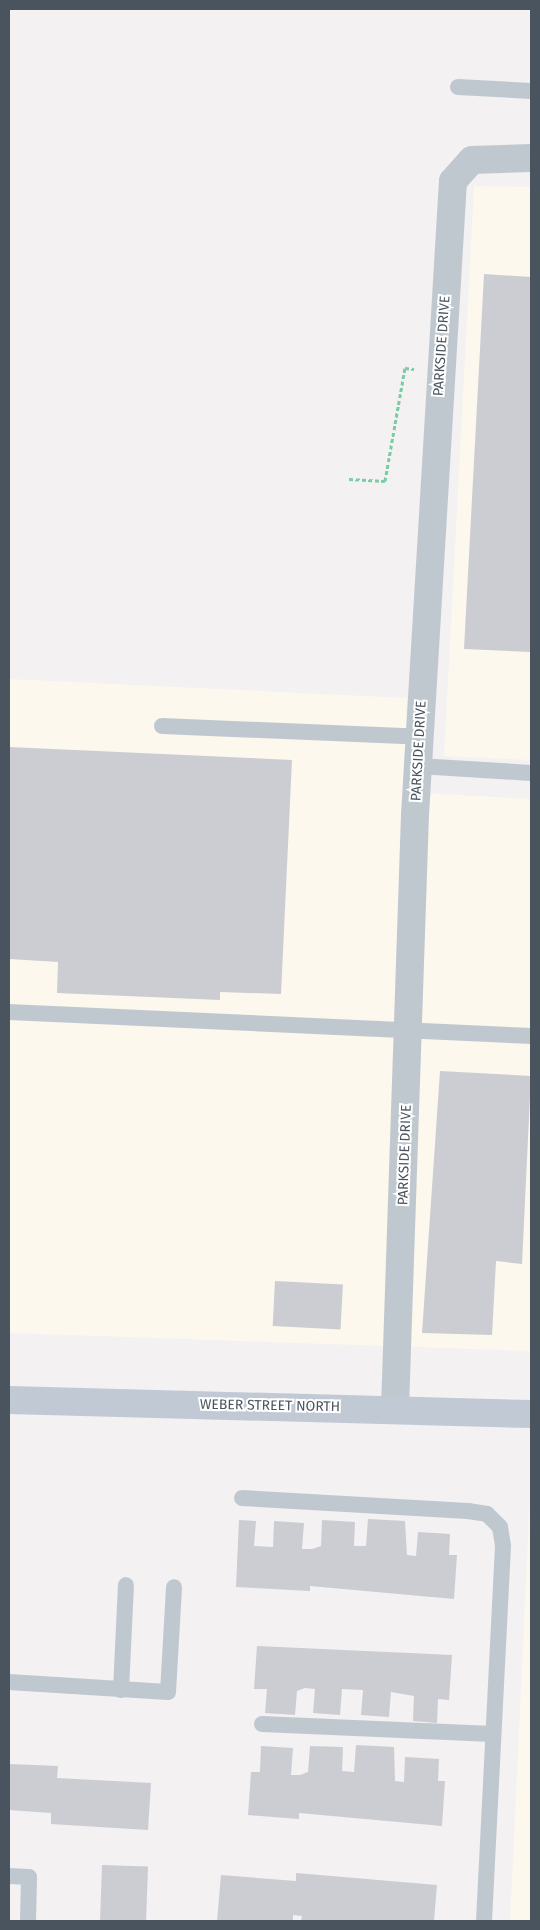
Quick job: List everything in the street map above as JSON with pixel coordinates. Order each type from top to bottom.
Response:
[{"type":"main road","name":"WEBER STREET NORTH","points":[[9,1400],[395,1408],[531,1414]]},
{"type":"street","name":"PARKSIDE DRIVE","points":[[395,1408],[418,766],[453,181],[472,160],[531,158]]},
{"type":"lane","points":[[458,88],[531,91]]},
{"type":"lane","points":[[162,726],[421,737]]},
{"type":"lane","points":[[418,766],[531,773]]},
{"type":"lane","points":[[9,1012],[531,1036]]},
{"type":"lane","points":[[242,1498],[487,1514],[500,1527],[503,1546],[484,1921]]},
{"type":"lane","points":[[121,1690],[126,1585]]},
{"type":"lane","points":[[9,1682],[168,1692],[174,1587]]},
{"type":"lane","points":[[262,1724],[493,1734]]},
{"type":"lane","points":[[9,1876],[29,1877],[28,1921]]},
{"type":"path","points":[[349,479],[385,481],[405,368],[420,369]]},
{"type":"shaded area","points":[[474,186],[531,187],[531,760],[444,756]]},
{"type":"shaded area","points":[[9,679],[407,698],[403,792],[531,799],[531,1351],[9,1333]]},
{"type":"shaded area","points":[[531,1475],[531,1921],[510,1921]]},
{"type":"building","points":[[484,274],[531,277],[531,652],[464,649]]},
{"type":"building","points":[[9,747],[292,760],[281,994],[220,992],[220,1000],[57,993],[58,962],[9,959]]},
{"type":"building","points":[[440,1071],[531,1076],[522,1264],[496,1261],[492,1335],[422,1333]]},
{"type":"building","points":[[275,1281],[343,1285],[341,1329],[273,1326]]},
{"type":"building","points":[[368,1519],[405,1521],[407,1555],[416,1556],[418,1532],[450,1534],[449,1555],[457,1555],[454,1599],[310,1586],[310,1591],[236,1587],[239,1520],[256,1521],[254,1546],[273,1547],[274,1521],[304,1523],[302,1549],[312,1549],[321,1546],[322,1520],[355,1522],[354,1546],[366,1546]]},
{"type":"building","points":[[257,1646],[452,1655],[449,1700],[438,1699],[437,1723],[413,1721],[414,1696],[391,1692],[389,1717],[361,1715],[363,1690],[342,1689],[340,1715],[313,1713],[315,1689],[305,1688],[297,1691],[295,1715],[265,1713],[267,1689],[254,1689]]},
{"type":"building","points":[[356,1745],[394,1747],[395,1781],[404,1782],[405,1757],[439,1759],[438,1781],[445,1781],[442,1826],[299,1813],[299,1819],[248,1815],[251,1772],[260,1772],[261,1746],[293,1748],[291,1775],[300,1775],[308,1772],[310,1746],[343,1747],[342,1771],[354,1772]]},
{"type":"building","points":[[9,1764],[58,1766],[57,1778],[151,1783],[148,1830],[51,1824],[51,1813],[9,1810]]},
{"type":"building","points":[[102,1865],[148,1867],[146,1921],[100,1921]]},
{"type":"building","points":[[296,1873],[437,1885],[434,1921],[301,1921],[302,1916],[293,1915],[293,1921],[217,1921],[221,1875],[296,1881]]}]
